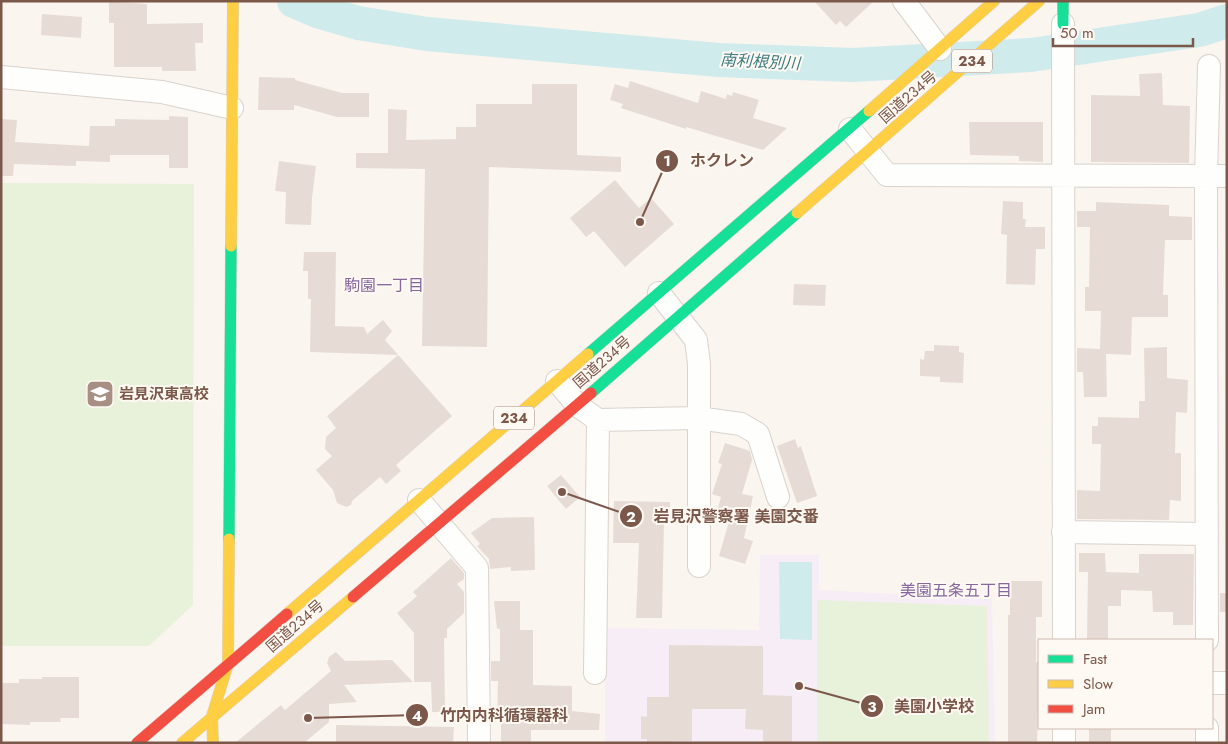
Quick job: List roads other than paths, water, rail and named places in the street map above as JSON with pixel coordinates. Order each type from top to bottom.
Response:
[{"type":"main road","points":[[213,743],[212,716],[228,664],[233,1]]},
{"type":"main road","name":"国道234号","points":[[137,743],[850,129],[994,1]]},
{"type":"main road","name":"国道234号","points":[[182,743],[577,405],[1040,1]]},
{"type":"main road","points":[[1062,1],[1063,24]]},
{"type":"street","points":[[904,1],[940,49]]},
{"type":"street","points":[[1063,24],[1064,639]]},
{"type":"street","points":[[1207,639],[1207,534],[1217,176],[1209,66]]},
{"type":"street","points":[[1,78],[162,92],[232,108]]},
{"type":"street","points":[[850,129],[887,175],[1217,176]]},
{"type":"street","points":[[659,293],[696,340],[699,364],[699,566]]},
{"type":"street","points":[[557,381],[577,405],[598,420],[698,418],[741,424],[758,434],[778,497]]},
{"type":"street","points":[[595,673],[598,420]]},
{"type":"street","points":[[419,500],[477,568],[479,743]]},
{"type":"street","points":[[1063,532],[1207,534]]},
{"type":"street","points":[[1213,683],[1227,683]]},
{"type":"street","points":[[1064,729],[1064,743]]},
{"type":"street","points":[[1207,729],[1207,743]]},
{"type":"water","points":[[779,562],[812,562],[812,640],[780,639]]},
{"type":"waterway","name":"南利根別川","points":[[294,1],[320,12],[358,23],[427,34],[719,60],[852,65],[1031,55],[1199,30],[1227,21]]},
{"type":"place","name":"ホクレン","points":[[640,222]]},
{"type":"place","name":"岩見沢東高校","points":[[100,394]]},
{"type":"place","name":"岩見沢警察署 美園交番","points":[[562,492]]},
{"type":"place","name":"美園小学校","points":[[799,686]]},
{"type":"place","name":"竹内内科循環器科","points":[[308,718]]},
{"type":"district","name":"駒園一丁目","points":[[384,285]]},
{"type":"district","name":"美園五条五丁目","points":[[956,590]]}]
